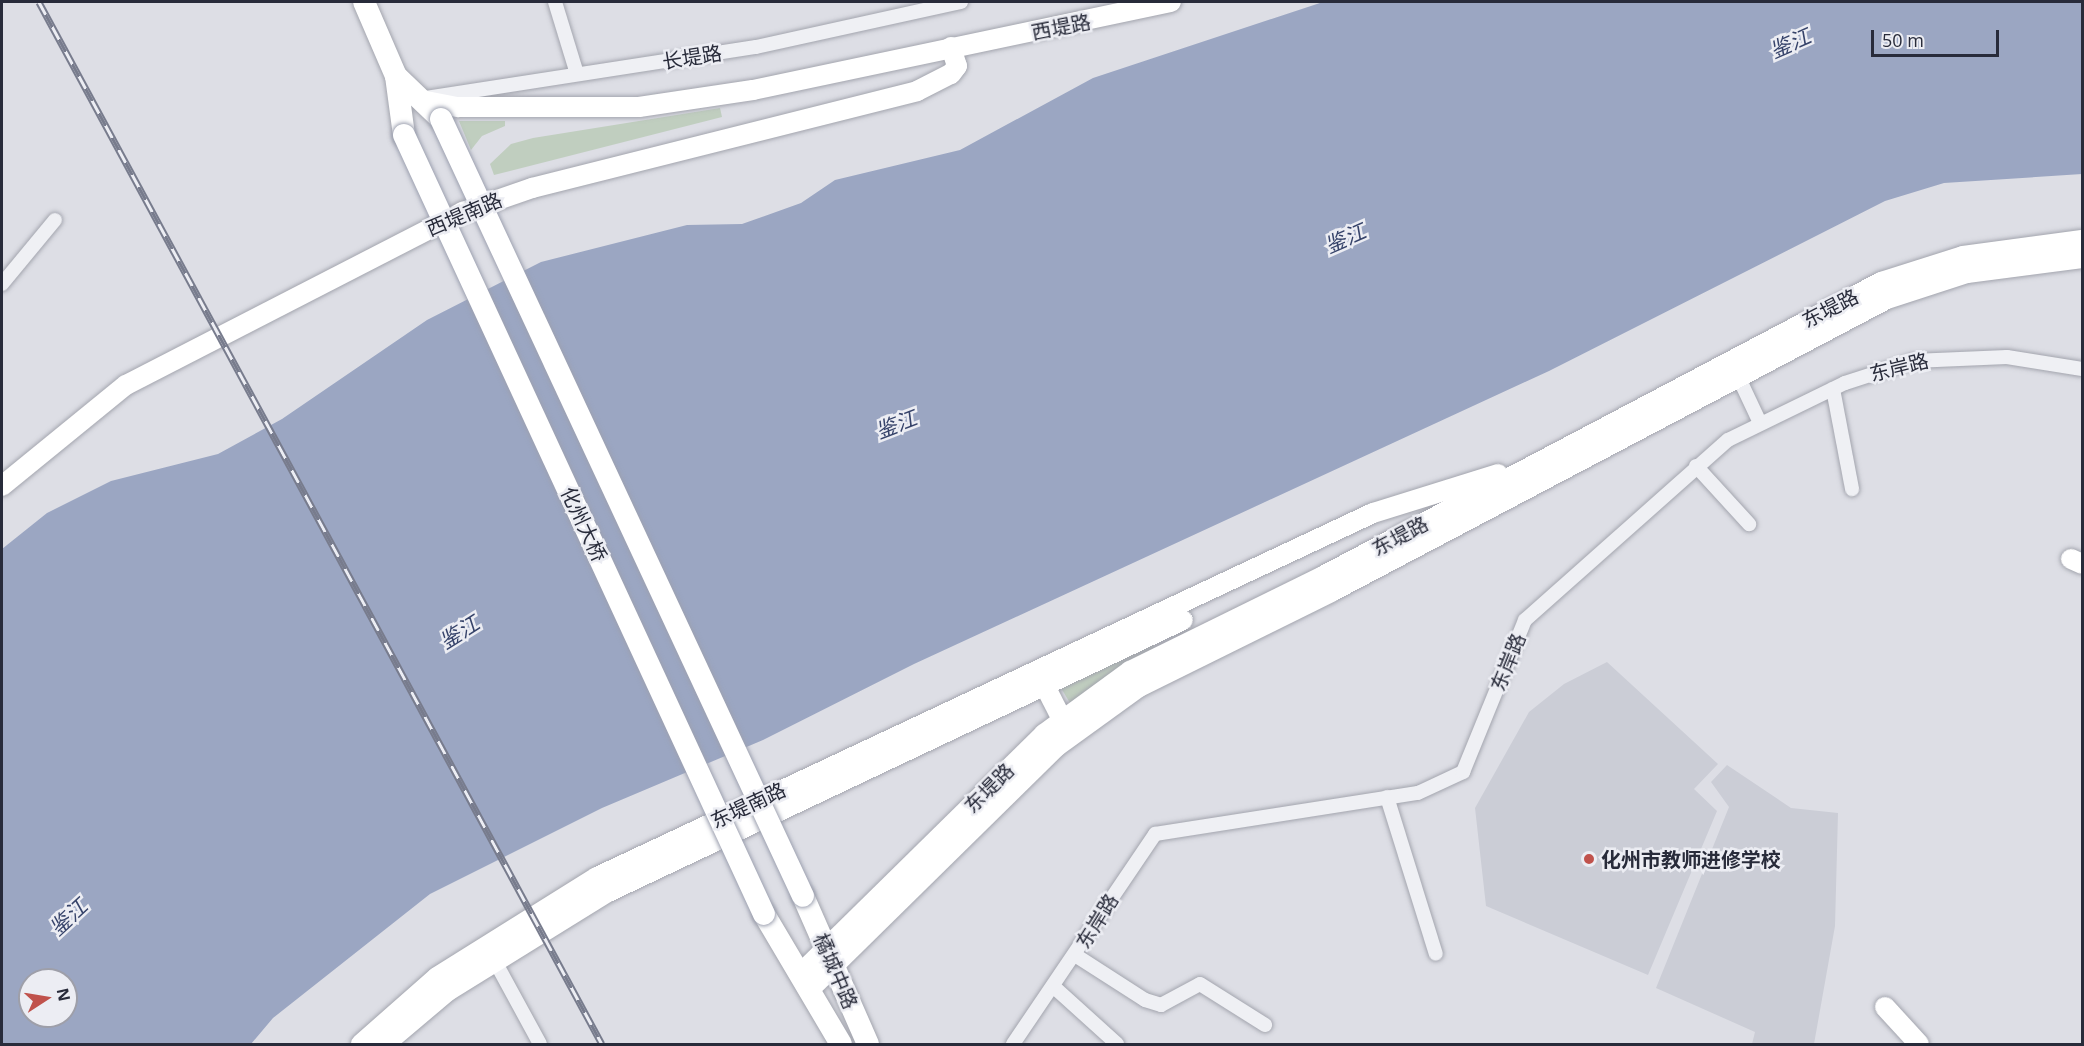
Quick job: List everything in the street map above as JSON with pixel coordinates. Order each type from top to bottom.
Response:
[{"type":"main road","points":[[364,2],[396,76],[421,100]]},
{"type":"main road","name":"西堤路","points":[[421,100],[458,107],[639,107],[753,90],[951,46],[1170,2]]},
{"type":"main road","name":"西堤南路","points":[[2,486],[126,385],[463,212],[532,188],[917,91],[951,74],[957,66],[951,46]]},
{"type":"main road","name":"化州大桥","points":[[396,76],[404,135],[764,914]]},
{"type":"main road","name":"化州大桥","points":[[421,100],[441,119],[803,896]]},
{"type":"main road","name":"东堤路","points":[[806,981],[1062,720],[1130,671],[1544,459],[1881,282],[1963,256],[2082,240]]},
{"type":"main road","name":"东堤路","points":[[830,957],[1056,747],[1139,687],[1224,645],[1738,376],[1912,289],[2000,267],[2082,258]]},
{"type":"main road","name":"东堤南路","points":[[385,1044],[491,953],[597,878],[673,839],[1373,513],[1544,459]]},
{"type":"main road","points":[[1162,610],[1208,633],[1224,645]]},
{"type":"main road","name":"东堤南路","points":[[361,1044],[437,977],[491,953],[681,855],[1046,688],[1183,620]]},
{"type":"main road","points":[[1046,688],[1062,720]]},
{"type":"main road","name":"橘城中路","points":[[803,896],[868,1044]]},
{"type":"main road","name":"橘城中路","points":[[764,914],[842,1044]]},
{"type":"main road","points":[[1885,1007],[1919,1044]]},
{"type":"street","points":[[555,2],[578,74]]},
{"type":"street","name":"长堤路","points":[[421,100],[756,47],[961,2]]},
{"type":"street","points":[[2,284],[55,220]]},
{"type":"street","name":"东岸路","points":[[1013,1044],[1054,987],[1155,834],[1418,793],[1463,772],[1525,620],[1696,466],[1760,423],[1833,389],[1891,366],[1941,357],[2007,357],[2082,369]]},
{"type":"street","points":[[1738,376],[1760,423]]},
{"type":"street","points":[[1833,389],[1852,489]]},
{"type":"street","points":[[1696,466],[1749,524]]},
{"type":"street","points":[[1387,797],[1436,954]]},
{"type":"street","points":[[491,953],[540,1044]]},
{"type":"street","points":[[1075,955],[1145,1000],[1161,1005],[1200,984],[1265,1025]]},
{"type":"street","points":[[1054,987],[1117,1044]]},
{"type":"shaded area","name":"化州市教师进修学校","points":[[1607,662],[1718,764],[1694,789],[1717,811],[1648,975],[1486,906],[1475,808],[1529,712],[1564,684]]},
{"type":"shaded area","points":[[1727,765],[1791,808],[1838,813],[1835,926],[1814,1044],[1752,1044],[1755,1032],[1656,988],[1729,807],[1711,782]]},
{"type":"green space","points":[[720,108],[722,117],[494,175],[490,164],[511,144],[533,138]]},
{"type":"green space","points":[[459,121],[505,121],[505,126],[482,136],[471,150]]},
{"type":"green space","points":[[1153,645],[1155,648],[1070,703],[1061,688]]},
{"type":"water","name":"鉴江","points":[[1323,2],[2082,2],[2082,174],[1944,183],[1885,201],[1549,371],[914,664],[763,740],[602,808],[430,894],[273,1018],[251,1044],[2,1044],[2,549],[47,513],[111,481],[218,454],[282,419],[427,320],[541,262],[687,225],[742,224],[801,203],[835,180],[960,150],[1093,78]]},
{"type":"railway","points":[[39,2],[602,1044]]},
{"type":"place","name":"化州市教师进修学校","points":[[1589,859]]}]
